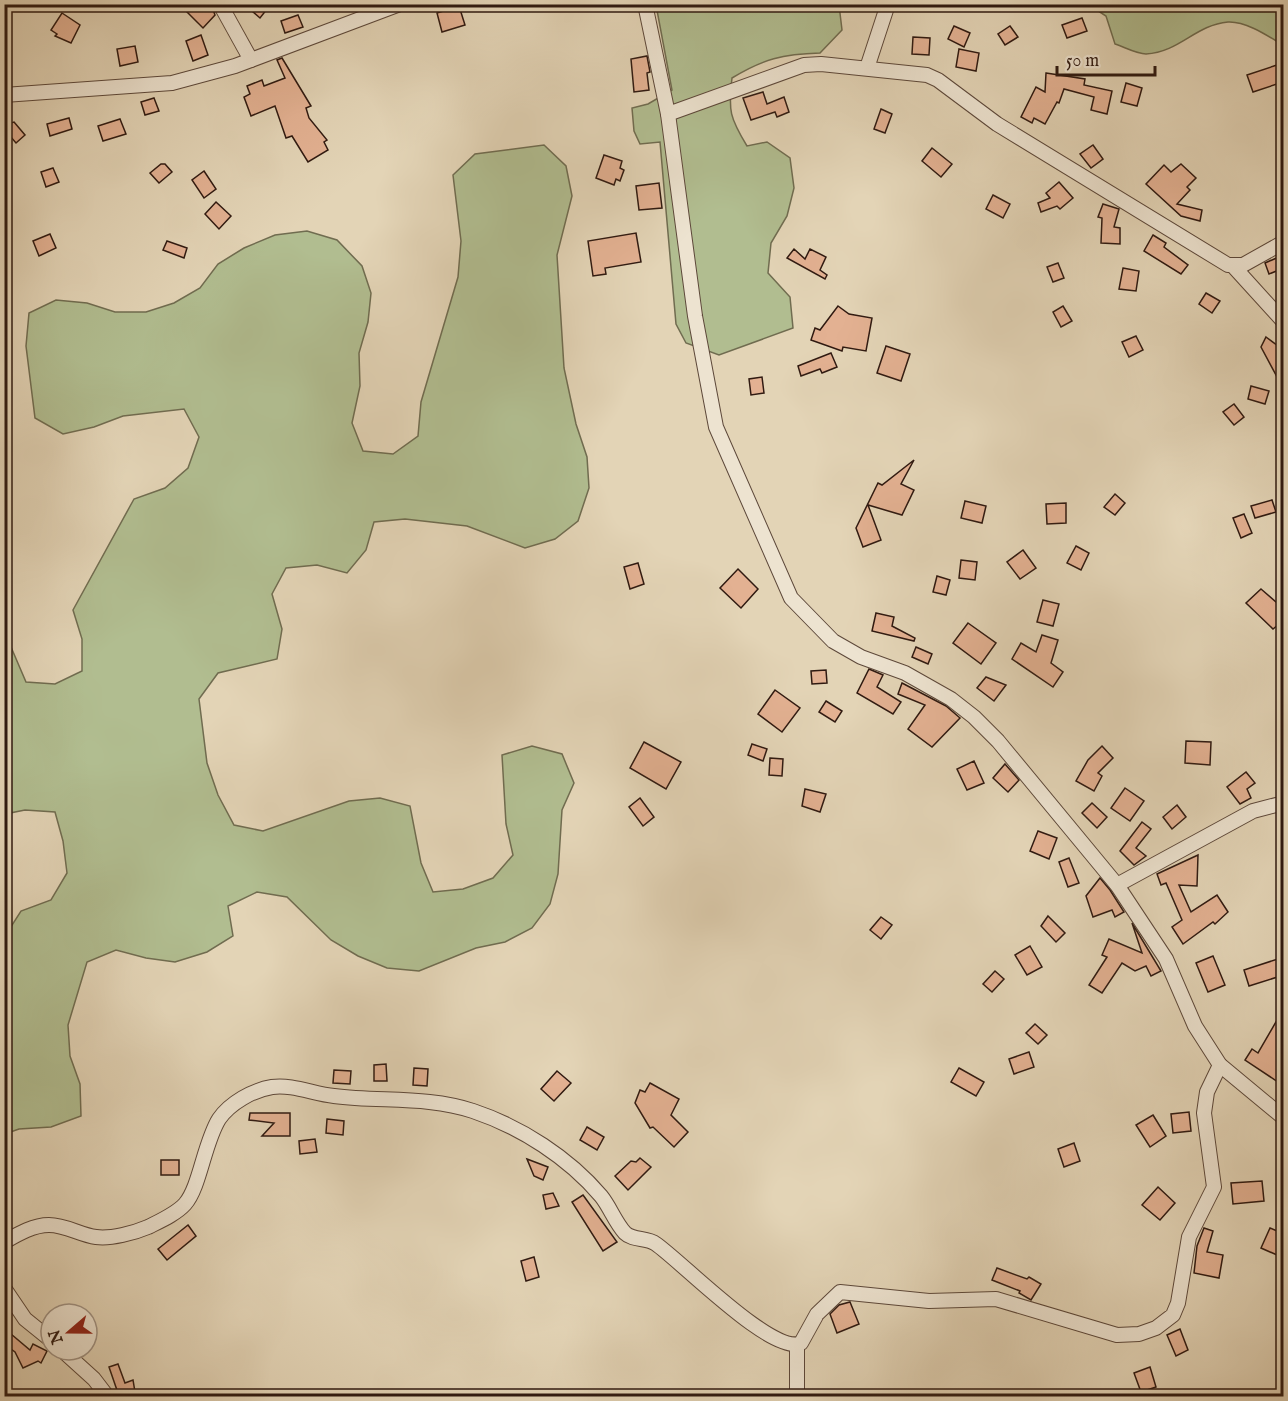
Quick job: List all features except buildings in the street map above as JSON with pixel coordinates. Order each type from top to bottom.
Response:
[{"type":"street","points":[[220,4],[251,60]]},
{"type":"street","points":[[4,95],[172,83],[251,60],[400,4]]},
{"type":"street","points":[[645,4],[668,114],[695,316],[716,427],[791,598],[833,641],[861,657],[905,673],[951,699],[975,717],[998,741],[1117,885],[1166,959],[1195,1026],[1220,1065],[1284,1118]]},
{"type":"street","points":[[867,68],[888,4]]},
{"type":"street","points":[[668,114],[804,65],[821,64],[927,75],[938,80],[997,124],[1128,202],[1200,249],[1234,267],[1284,322]]},
{"type":"street","points":[[1234,267],[1244,265],[1284,242]]},
{"type":"street","points":[[1117,885],[1253,811],[1284,803]]},
{"type":"street","points":[[797,1396],[797,1345],[828,1301],[840,1292],[928,1301],[996,1299],[1117,1335],[1139,1334],[1162,1324],[1173,1315],[1178,1303],[1189,1237],[1214,1187],[1204,1113],[1207,1092],[1220,1065]]},
{"type":"street","points":[[4,1242],[25,1230],[51,1224],[95,1237],[124,1234],[147,1227],[178,1211],[190,1197],[206,1146],[220,1118],[233,1105],[263,1089],[274,1087],[334,1096],[444,1102],[484,1115],[523,1132],[592,1186],[628,1235],[654,1242],[744,1319],[771,1335],[797,1345]]},
{"type":"street","points":[[4,1288],[25,1318],[39,1330]]},
{"type":"street","points":[[75,1362],[94,1379],[107,1396]]},
{"type":"green space","points":[[656,5],[839,5],[842,30],[820,53],[774,59],[754,66],[732,78],[730,99],[732,114],[747,146],[767,142],[790,158],[794,188],[787,216],[771,243],[768,273],[790,297],[793,328],[719,355],[686,343],[676,324],[660,142],[640,144],[634,131],[632,108],[648,104],[672,90]]},
{"type":"green space","points":[[1089,5],[1283,5],[1283,45],[1249,26],[1228,22],[1206,28],[1169,49],[1142,54],[1115,44],[1106,16]]},
{"type":"green space","points":[[544,145],[566,166],[572,196],[557,255],[564,368],[576,424],[587,457],[589,488],[578,521],[555,539],[525,548],[467,526],[405,519],[374,522],[366,550],[347,573],[317,565],[286,568],[272,594],[282,629],[277,659],[218,673],[199,699],[207,763],[218,795],[234,825],[263,831],[349,801],[380,798],[410,806],[421,863],[433,892],[463,889],[493,878],[513,855],[506,824],[502,755],[532,746],[562,754],[574,783],[562,810],[558,874],[550,904],[532,928],[505,942],[476,948],[419,971],[387,968],[358,956],[331,940],[287,897],[257,892],[228,906],[233,936],[207,952],[175,962],[146,958],[116,950],[87,962],[68,1025],[70,1056],[80,1084],[81,1116],[51,1127],[19,1129],[5,1134],[5,936],[21,911],[51,900],[67,873],[63,841],[55,812],[25,810],[5,814],[5,633],[26,682],[55,684],[82,671],[82,639],[73,610],[134,499],[165,488],[188,468],[199,437],[184,409],[123,416],[94,427],[63,434],[35,418],[26,346],[29,313],[56,300],[87,303],[115,312],[146,312],[174,303],[200,288],[218,264],[244,248],[275,235],[307,231],[337,240],[362,266],[371,293],[368,322],[359,353],[360,386],[352,423],[363,451],[393,454],[418,436],[421,402],[458,277],[461,241],[453,175],[475,154]]}]
